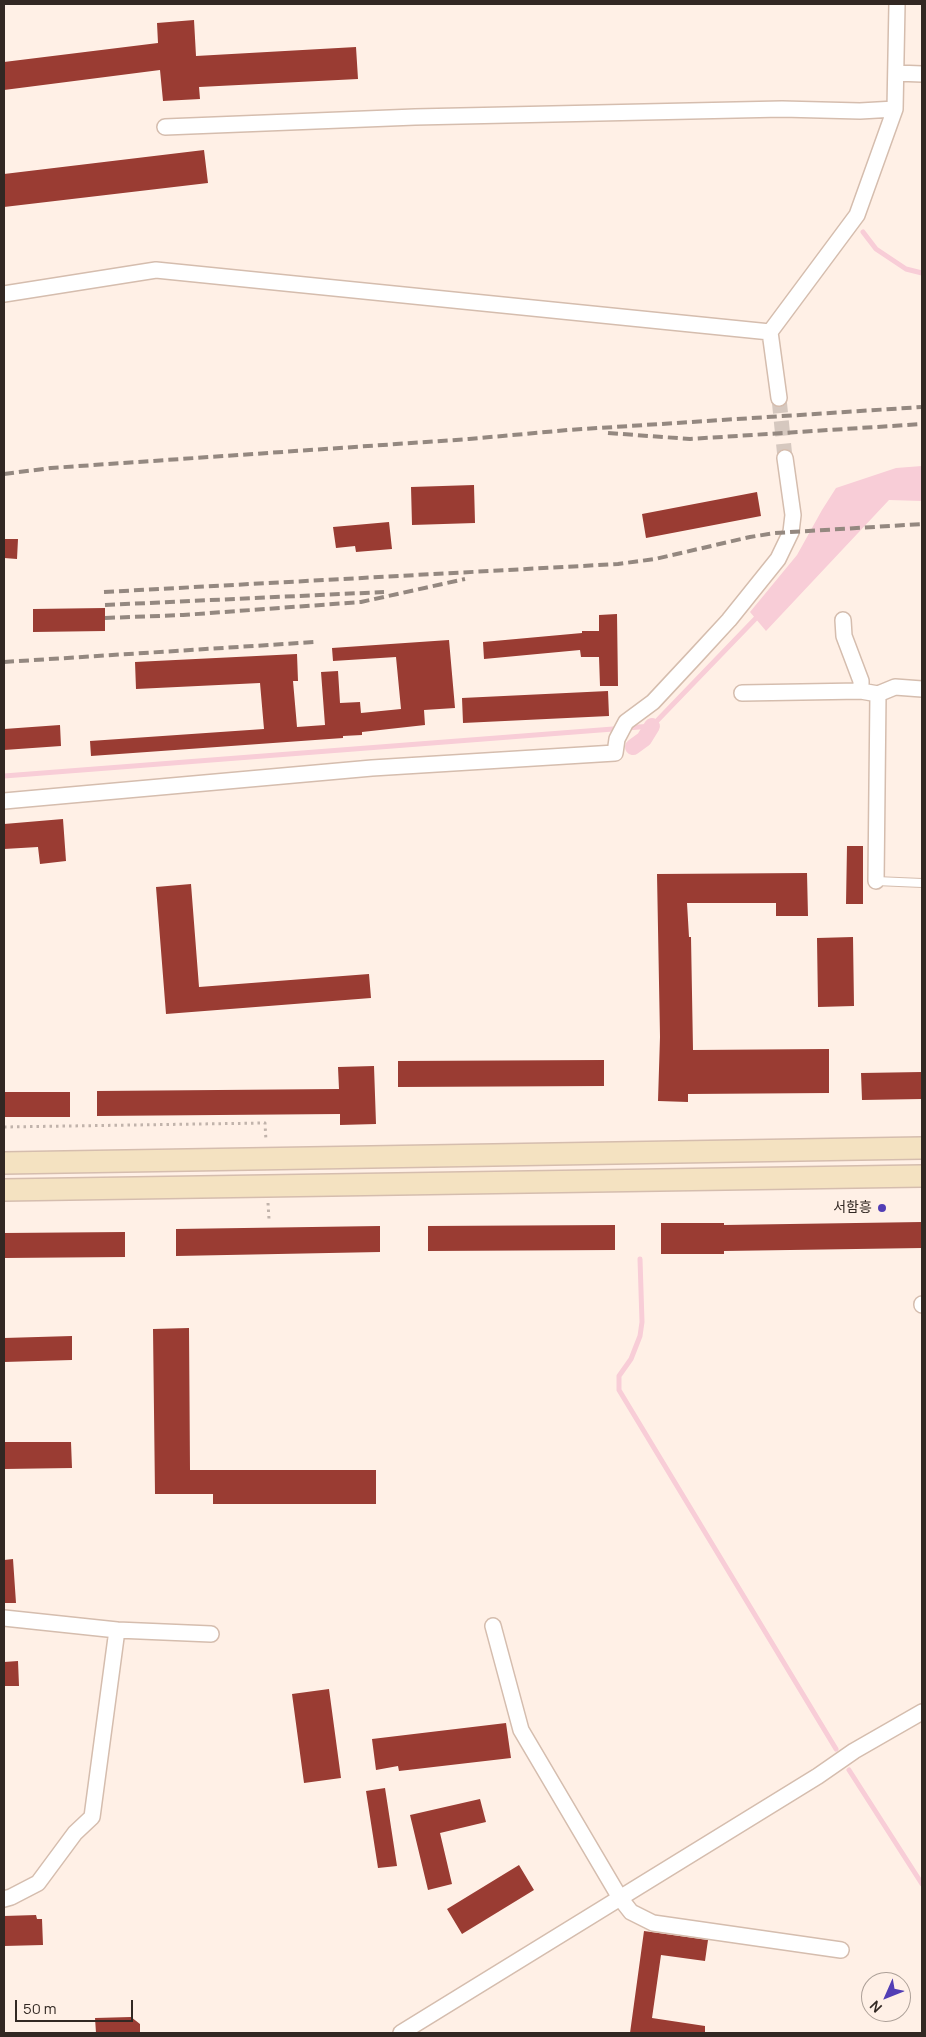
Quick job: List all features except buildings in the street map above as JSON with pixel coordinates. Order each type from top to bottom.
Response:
[{"type":"main road","points":[[4,1163],[922,1148]]},
{"type":"main road","points":[[4,1190],[922,1176]]},
{"type":"street","points":[[779,398],[770,332],[857,215],[895,109],[897,4]]},
{"type":"street","points":[[896,73],[922,74]]},
{"type":"street","points":[[165,127],[415,117],[782,109],[860,111],[895,109]]},
{"type":"street","points":[[4,294],[156,270],[770,332]]},
{"type":"street","points":[[4,801],[372,768],[615,753],[617,739],[626,722],[653,702],[729,620],[778,559],[791,532],[793,515],[785,458]]},
{"type":"street","points":[[843,620],[844,636],[861,681],[861,691]]},
{"type":"street","points":[[742,693],[861,691],[878,694],[895,687],[922,688]]},
{"type":"street","points":[[876,881],[878,694]]},
{"type":"street","points":[[4,1618],[117,1630],[211,1634]]},
{"type":"street","points":[[493,1626],[521,1730],[620,1898],[631,1912],[653,1924],[841,1950]]},
{"type":"street","points":[[4,1899],[38,1883],[75,1833],[92,1817],[117,1630]]},
{"type":"street","points":[[401,2033],[818,1776],[854,1751],[922,1712]]},
{"type":"lane","points":[[876,881],[922,883]]},
{"type":"path","points":[[4,1127],[265,1123]]},
{"type":"shaded area","points":[[922,466],[922,501],[889,500],[766,631],[750,612],[797,555],[836,488],[896,468]]},
{"type":"waterway","points":[[863,232],[876,249],[906,269],[922,273]]},
{"type":"waterway","points":[[4,776],[652,726],[759,615]]},
{"type":"waterway","points":[[633,747],[644,739],[652,726]]},
{"type":"waterway","points":[[640,1259],[642,1322],[640,1336],[631,1359],[619,1376],[619,1390],[836,1749]]},
{"type":"waterway","points":[[849,1770],[922,1884]]},
{"type":"tunnel","points":[[779,398],[785,458]]},
{"type":"railway","points":[[4,474],[51,468],[469,439],[568,430],[922,407]]},
{"type":"railway","points":[[608,433],[690,439],[922,424]]},
{"type":"railway","points":[[104,592],[618,564],[655,559],[775,533],[922,524]]},
{"type":"railway","points":[[105,618],[183,615],[361,602],[465,579]]},
{"type":"railway","points":[[105,605],[384,592]]},
{"type":"railway","points":[[4,662],[315,642]]},
{"type":"place","name":"서함흥","points":[[882,1208]]}]
